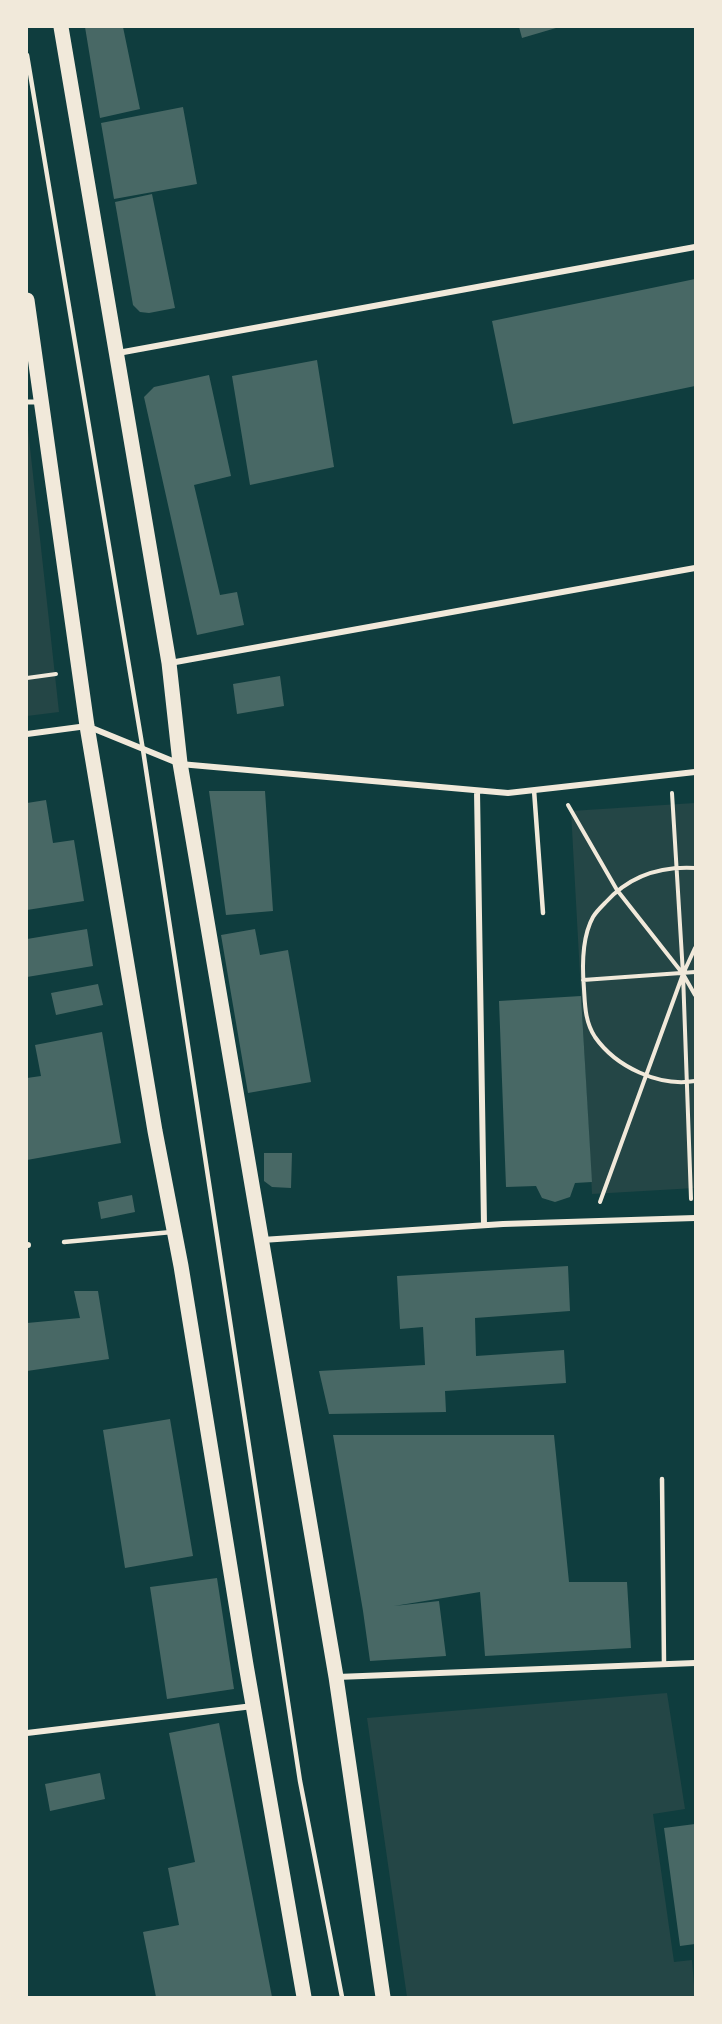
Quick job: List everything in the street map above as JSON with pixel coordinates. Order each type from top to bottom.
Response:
[{"type":"main road","points":[[61,27],[169,663],[180,764],[336,1677],[383,1997]]},
{"type":"main road","points":[[27,300],[34,402],[87,726],[304,1997]]},
{"type":"street","points":[[117,354],[695,247]]},
{"type":"street","points":[[169,663],[695,568]]},
{"type":"street","points":[[27,734],[87,726],[180,764],[508,793],[695,772]]},
{"type":"street","points":[[477,790],[484,1225]]},
{"type":"street","points":[[261,1240],[484,1225],[695,1218]]},
{"type":"street","points":[[336,1677],[695,1663]]},
{"type":"street","points":[[27,1733],[253,1706]]},
{"type":"lane","points":[[27,55],[143,750],[300,1781],[342,1997]]},
{"type":"lane","points":[[534,790],[543,913]]},
{"type":"lane","points":[[64,1242],[174,1232]]},
{"type":"lane","points":[[662,1479],[664,1664]]},
{"type":"path","points":[[27,678],[58,674]]},
{"type":"path","points":[[672,789],[683,974],[691,1202]]},
{"type":"path","points":[[565,798],[617,890],[683,974],[695,995]]},
{"type":"path","points":[[695,868],[676,867],[645,874],[617,890],[593,916],[584,946],[583,980],[586,1014],[595,1037],[618,1060],[646,1076],[667,1081],[695,1081]]},
{"type":"path","points":[[597,1208],[683,974],[695,948]]},
{"type":"path","points":[[583,980],[695,972]]},
{"type":"shaded area","points":[[27,420],[59,712],[27,716]]},
{"type":"shaded area","points":[[695,803],[695,1188],[592,1194],[571,811]]},
{"type":"shaded area","points":[[667,1693],[685,1809],[653,1814],[674,1962],[692,1960],[695,1997],[407,1997],[367,1718]]},
{"type":"building","points":[[85,27],[123,27],[140,109],[100,118]]},
{"type":"building","points":[[519,27],[556,27],[556,28],[522,38]]},
{"type":"building","points":[[183,107],[197,184],[114,199],[101,123]]},
{"type":"building","points":[[152,194],[175,308],[149,313],[140,312],[133,305],[115,202]]},
{"type":"building","points":[[695,279],[695,386],[513,424],[492,321]]},
{"type":"building","points":[[317,360],[334,467],[250,485],[232,376]]},
{"type":"building","points":[[209,375],[231,476],[194,485],[220,595],[237,592],[244,625],[197,635],[144,397],[154,387]]},
{"type":"building","points":[[280,676],[284,706],[237,714],[233,684]]},
{"type":"building","points":[[209,791],[265,791],[273,911],[226,915]]},
{"type":"building","points":[[46,800],[53,843],[74,840],[84,901],[27,910],[27,803]]},
{"type":"building","points":[[87,929],[93,966],[27,977],[27,939]]},
{"type":"building","points":[[255,929],[260,955],[288,950],[311,1082],[248,1093],[221,935]]},
{"type":"building","points":[[98,984],[103,1005],[56,1015],[51,993]]},
{"type":"building","points":[[581,996],[592,1182],[575,1183],[570,1197],[555,1202],[542,1198],[536,1186],[506,1187],[499,1001]]},
{"type":"building","points":[[102,1032],[121,1143],[27,1160],[27,1078],[41,1076],[35,1045]]},
{"type":"building","points":[[264,1153],[292,1153],[291,1188],[272,1187],[264,1181]]},
{"type":"building","points":[[132,1195],[135,1212],[101,1219],[98,1202]]},
{"type":"building","points":[[568,1266],[570,1311],[475,1318],[476,1356],[564,1350],[566,1383],[445,1391],[446,1412],[329,1414],[319,1371],[425,1365],[423,1327],[400,1329],[397,1276]]},
{"type":"building","points":[[74,1291],[98,1291],[109,1359],[27,1371],[27,1323],[80,1318]]},
{"type":"building","points":[[170,1419],[193,1556],[125,1568],[103,1430]]},
{"type":"building","points":[[333,1435],[554,1435],[569,1582],[627,1582],[631,1648],[485,1656],[480,1592],[394,1606],[439,1601],[446,1656],[370,1661]]},
{"type":"building","points":[[217,1578],[234,1689],[167,1699],[150,1587]]},
{"type":"building","points":[[219,1723],[272,1997],[156,1997],[143,1932],[179,1925],[168,1868],[195,1862],[169,1733]]},
{"type":"building","points":[[100,1773],[105,1799],[50,1811],[45,1784]]},
{"type":"building","points":[[695,1824],[695,1944],[680,1946],[664,1828]]}]
